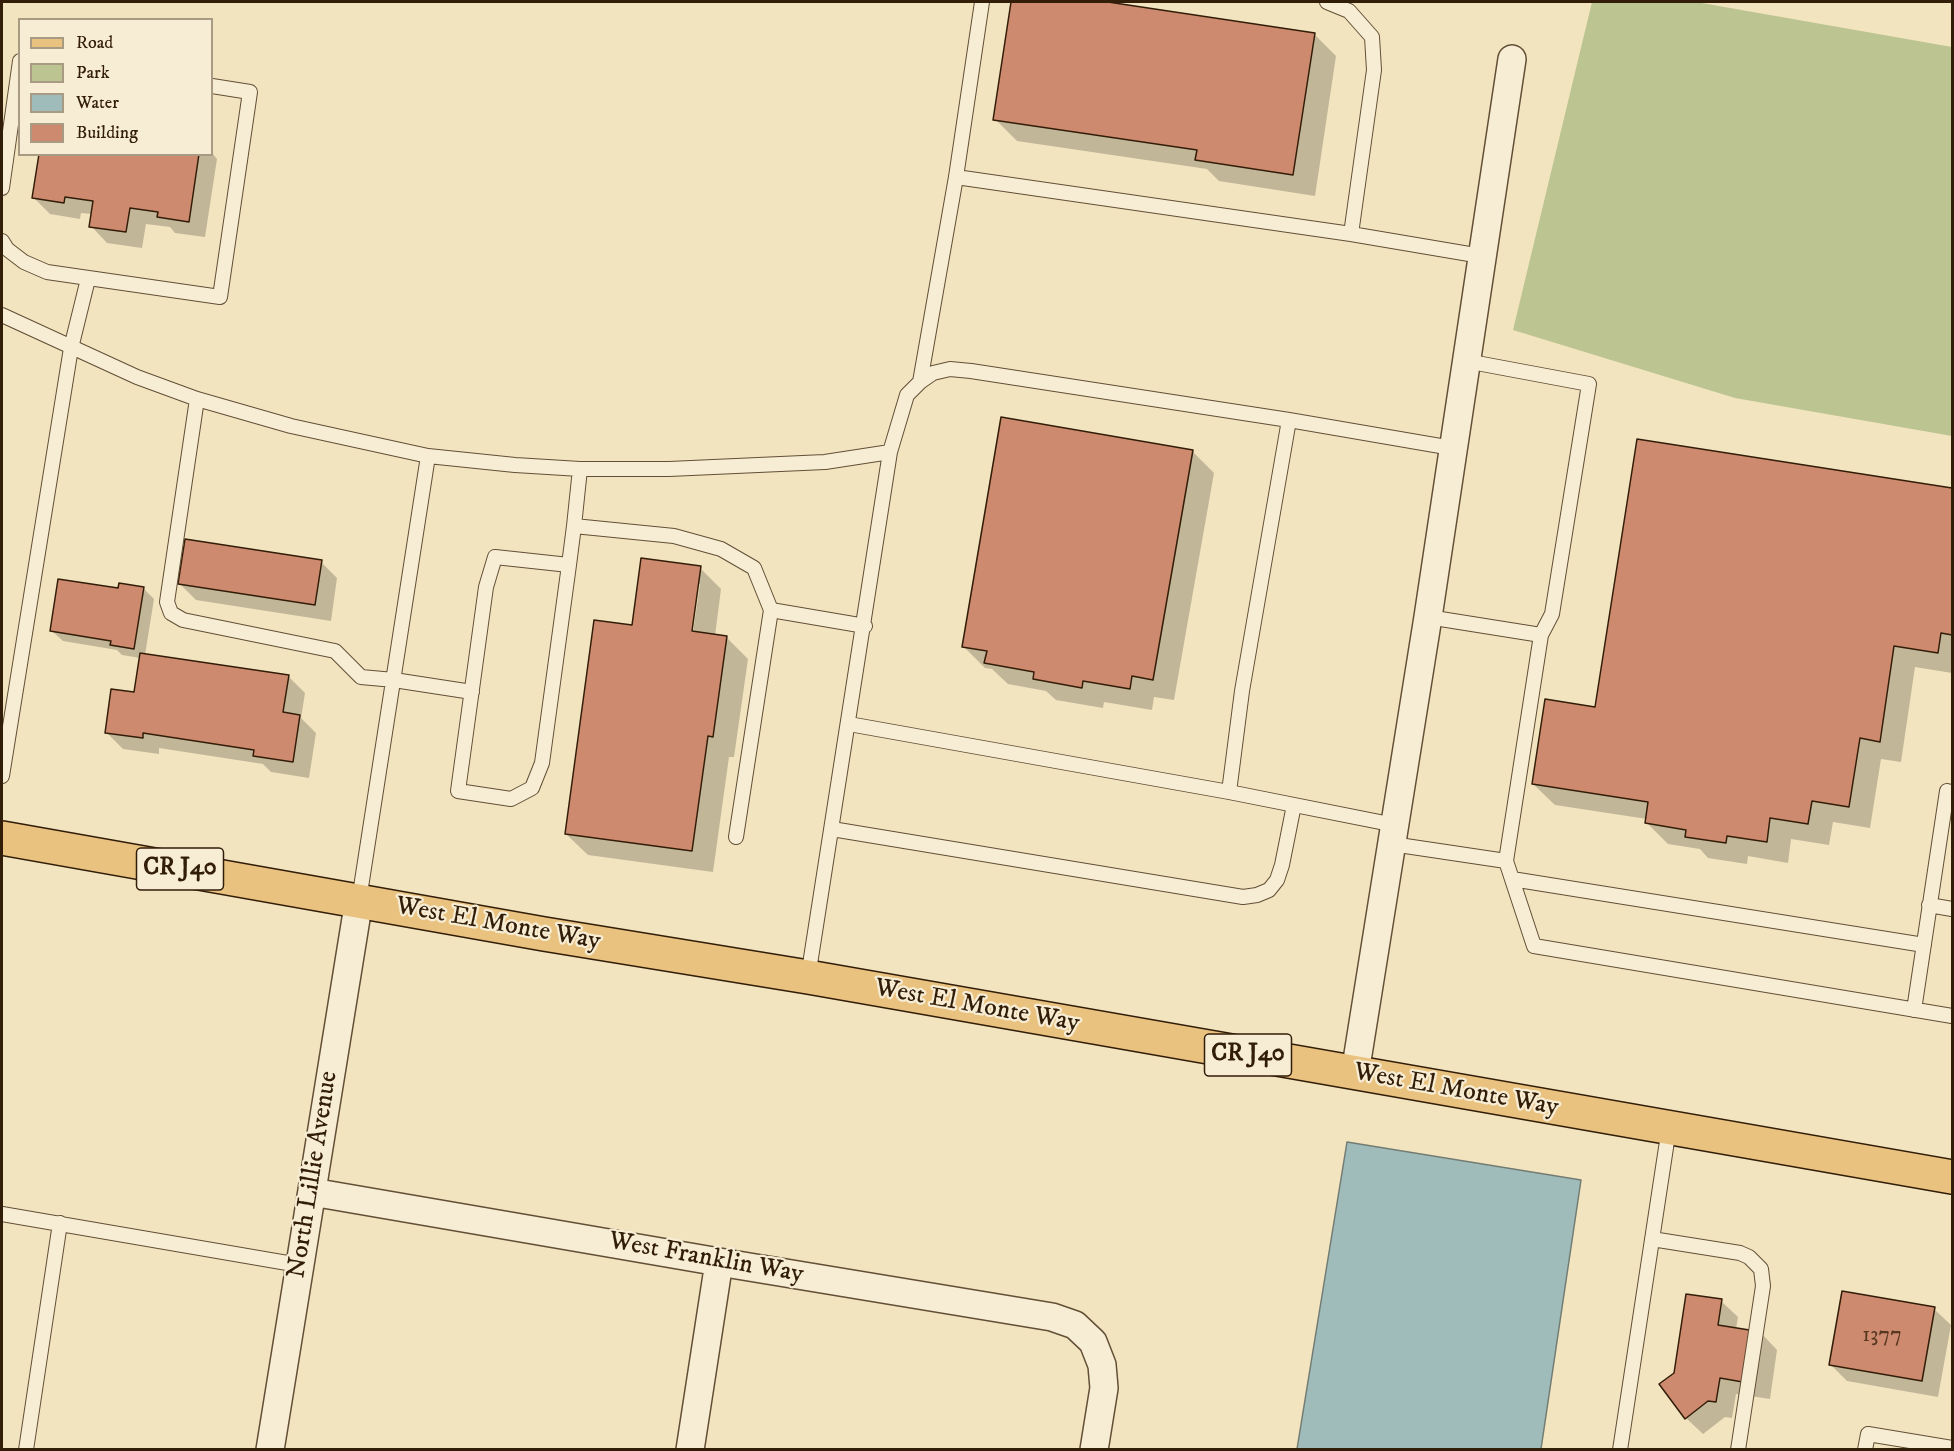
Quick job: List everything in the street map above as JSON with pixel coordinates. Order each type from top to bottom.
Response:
[{"type":"main road","name":"West El Monte Way","points":[[2,838],[532,932],[808,977],[1953,1177]]},
{"type":"street","points":[[1355,1073],[1428,618],[1512,59]]},
{"type":"street","name":"North Lillie Avenue","points":[[270,1449],[358,900]]},
{"type":"street","name":"West Franklin Way","points":[[312,1192],[1052,1317],[1075,1325],[1093,1342],[1102,1365],[1104,1388],[1094,1449]]},
{"type":"street","points":[[690,1449],[719,1262]]},
{"type":"lane","points":[[920,382],[956,177],[982,2]]},
{"type":"lane","points":[[1327,2],[1349,11],[1372,37],[1374,70],[1351,234]]},
{"type":"lane","points":[[2,188],[18,75]]},
{"type":"lane","points":[[2,241],[7,249],[24,262],[47,272],[220,297],[250,92],[213,86]]},
{"type":"lane","points":[[956,177],[1351,234],[1481,256]]},
{"type":"lane","points":[[2,776],[71,348],[88,279]]},
{"type":"lane","points":[[2,315],[137,377],[197,399],[291,426],[429,456],[580,469],[669,469],[814,463],[890,452]]},
{"type":"lane","points":[[1466,361],[1589,384],[1552,614],[1541,635],[1506,861],[1534,946],[1953,1016]]},
{"type":"lane","points":[[808,977],[865,626],[890,452],[908,395],[920,382],[933,374],[950,369],[971,370],[1452,448]]},
{"type":"lane","points":[[197,399],[167,602],[171,613],[183,620],[335,651],[361,677],[472,692]]},
{"type":"lane","points":[[1229,792],[1242,691],[1289,420]]},
{"type":"lane","points":[[358,900],[429,456]]},
{"type":"lane","points":[[569,565],[495,557],[486,587],[458,791],[511,799],[532,788],[542,763],[569,565],[580,469]]},
{"type":"lane","points":[[574,526],[674,536],[721,549],[754,568],[771,610],[736,837]]},
{"type":"lane","points":[[771,610],[865,626]]},
{"type":"lane","points":[[1428,618],[1541,635]]},
{"type":"lane","points":[[849,724],[1229,792],[1294,806],[1393,835],[1506,861]]},
{"type":"lane","points":[[1914,1010],[1947,791],[1953,792]]},
{"type":"lane","points":[[832,829],[1243,897],[1269,890],[1277,880],[1294,806]]},
{"type":"lane","points":[[1512,879],[1924,945]]},
{"type":"lane","points":[[1929,905],[1953,909]]},
{"type":"lane","points":[[1620,1449],[1669,1128]]},
{"type":"lane","points":[[2,1214],[299,1265]]},
{"type":"lane","points":[[26,1449],[60,1223]]},
{"type":"lane","points":[[1652,1239],[1740,1253],[1749,1257],[1761,1269],[1763,1286],[1738,1449]]},
{"type":"lane","points":[[1865,1449],[1868,1434],[1953,1448]]},
{"type":"green space","points":[[1592,2],[1696,2],[1952,47],[1952,436],[1735,398],[1513,330]]},
{"type":"water","points":[[1347,1142],[1581,1180],[1541,1449],[1297,1449]]},
{"type":"building","points":[[1011,2],[1108,2],[1315,33],[1293,175],[1195,160],[1197,150],[993,120]]},
{"type":"building","points":[[39,156],[199,156],[189,222],[157,217],[158,212],[130,208],[126,232],[89,227],[93,201],[65,197],[64,203],[32,198]]},
{"type":"building","points":[[1001,417],[1193,450],[1153,680],[1132,676],[1130,689],[1083,681],[1082,688],[1033,679],[1034,672],[984,663],[987,651],[962,647]]},
{"type":"building","points":[[1637,439],[1952,488],[1952,635],[1941,633],[1938,653],[1894,646],[1880,742],[1860,738],[1849,807],[1812,801],[1808,824],[1770,818],[1767,842],[1727,836],[1726,843],[1685,837],[1686,830],[1645,823],[1648,802],[1532,784],[1545,699],[1595,707]]},
{"type":"building","points":[[185,539],[322,560],[315,605],[178,584]]},
{"type":"building","points":[[641,558],[701,566],[692,631],[727,636],[713,737],[708,736],[692,851],[565,834],[594,620],[632,625]]},
{"type":"building","points":[[58,579],[118,588],[119,583],[144,587],[134,649],[110,645],[111,641],[50,631]]},
{"type":"building","points":[[140,653],[289,675],[283,712],[300,715],[293,762],[253,756],[254,750],[143,733],[143,738],[105,733],[111,689],[134,692]]},
{"type":"building","points":[[1842,1291],[1935,1307],[1922,1381],[1829,1365]]},
{"type":"building","points":[[1686,1294],[1722,1299],[1718,1325],[1762,1332],[1754,1384],[1720,1378],[1716,1402],[1708,1401],[1685,1419],[1659,1384],[1674,1373]]}]
